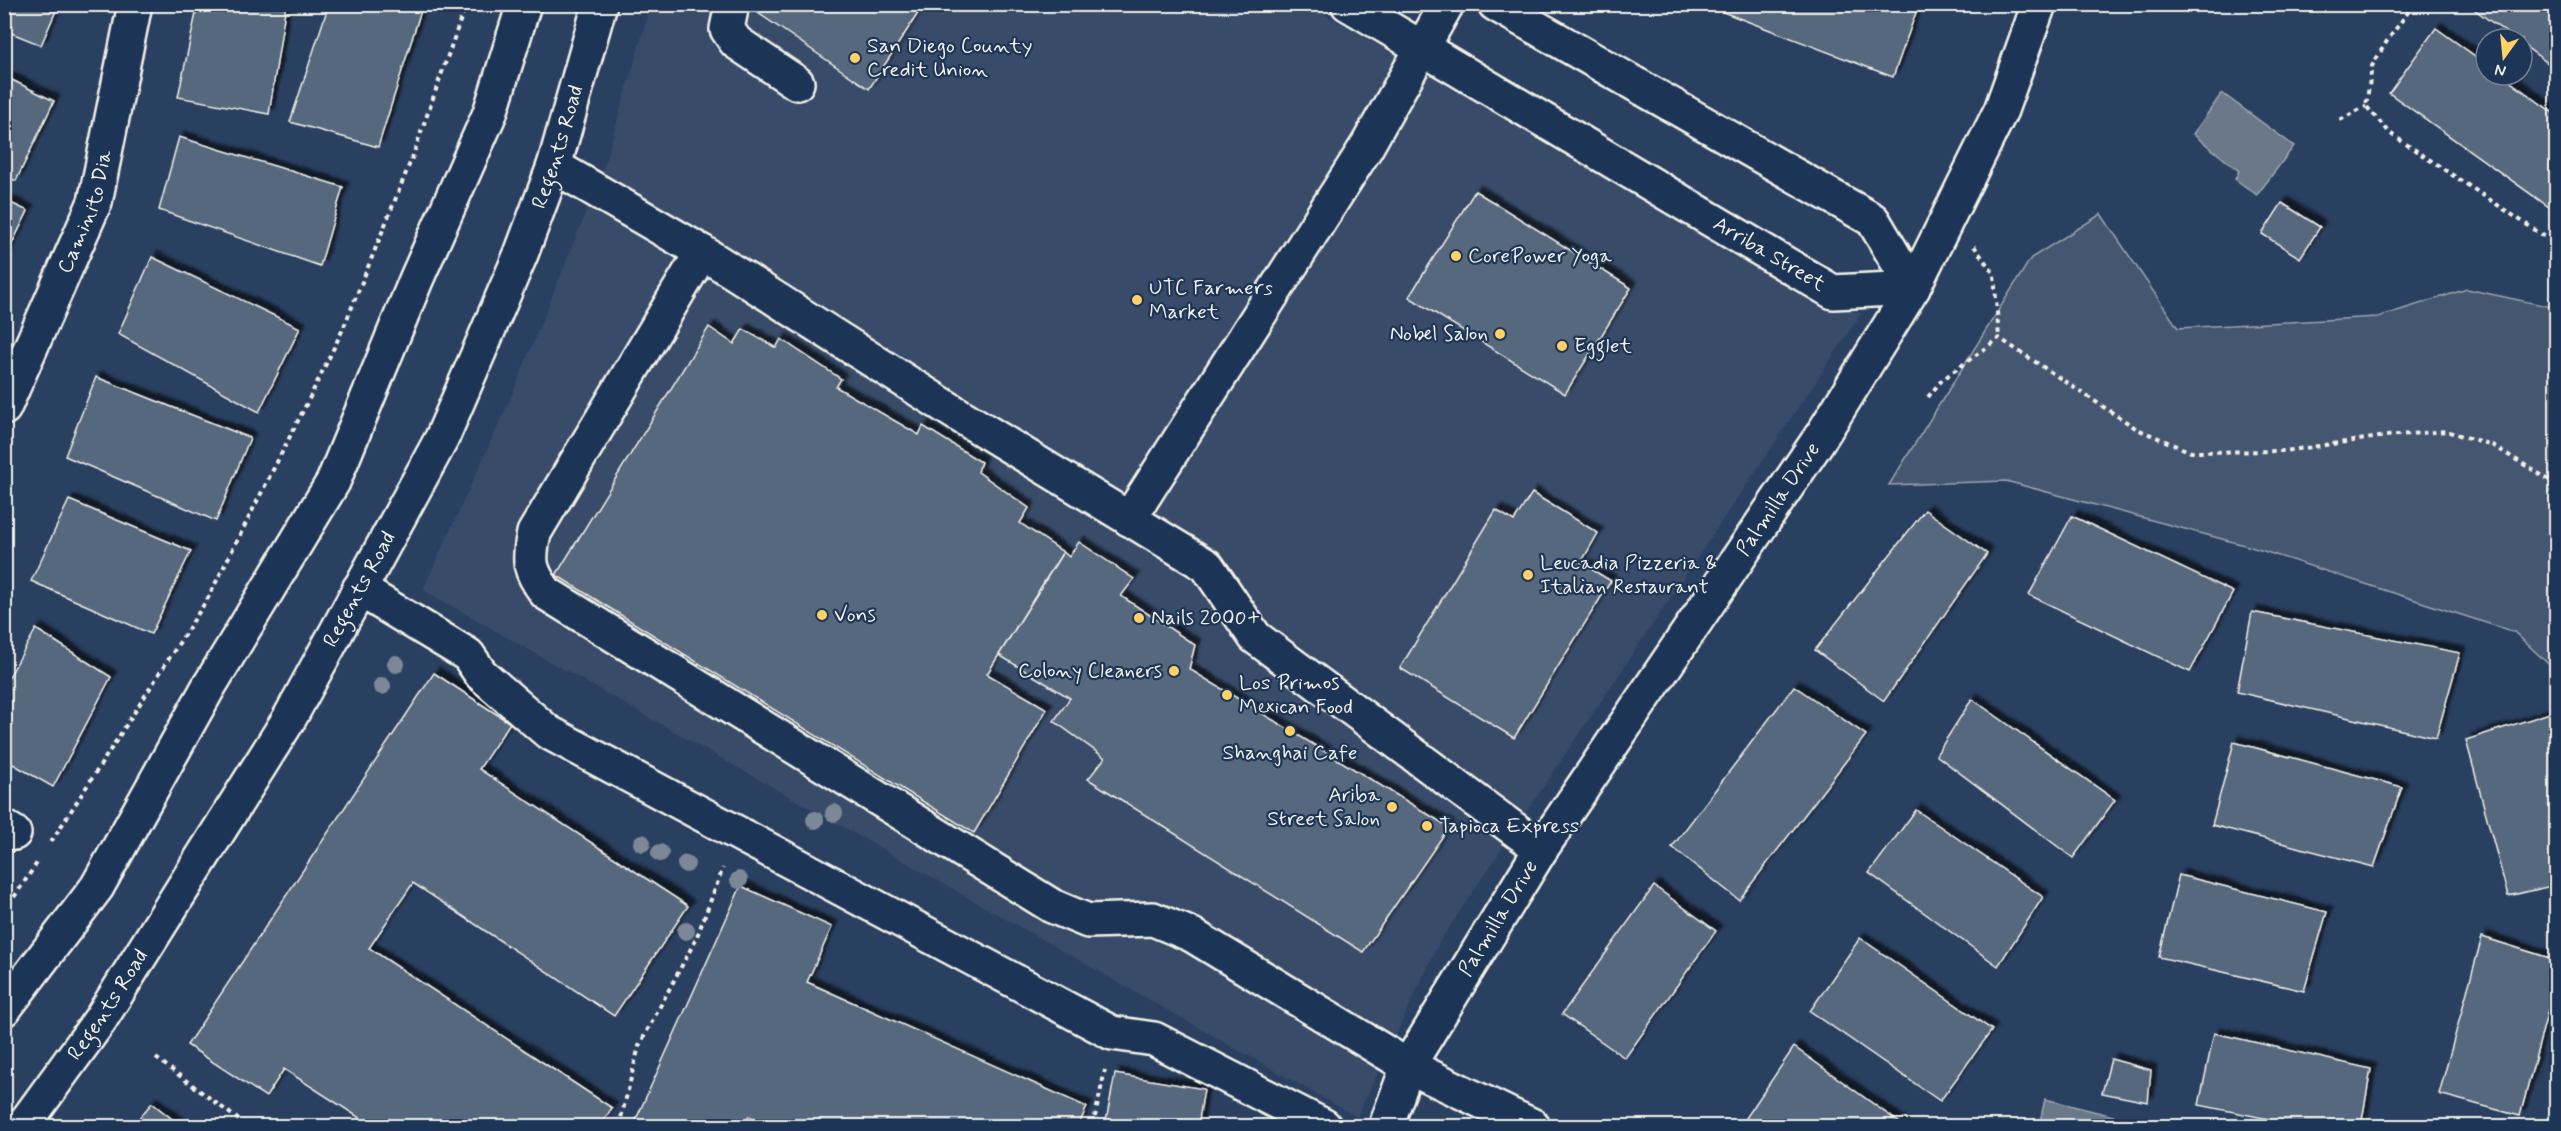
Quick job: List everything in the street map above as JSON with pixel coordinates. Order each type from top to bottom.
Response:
[{"type":"street","name":"Caminito Dia","points":[[4,408],[95,202],[135,4]]},
{"type":"street","points":[[4,1009],[97,887],[208,688],[333,482],[416,280],[490,113],[524,4]]},
{"type":"street","name":"Regents Road","points":[[23,1126],[100,1020],[289,719],[442,438],[521,254],[554,166],[600,4]]},
{"type":"street","points":[[732,4],[727,28],[736,42],[797,83]]},
{"type":"street","name":"Arriba Street","points":[[1348,4],[1833,292],[1913,288]]},
{"type":"street","points":[[1129,519],[1367,146],[1447,4]]},
{"type":"street","points":[[1495,4],[1873,220],[1913,288]]},
{"type":"street","name":"Palmilla Drive","points":[[1386,1126],[1408,1066],[1541,849],[1824,432],[1913,288],[2001,110],[2039,4]]},
{"type":"street","points":[[554,166],[702,252],[1207,566],[1255,637],[1541,849]]},
{"type":"street","points":[[702,252],[534,533],[530,556],[532,574],[546,593],[1052,906],[1088,921],[1153,919],[1192,935],[1408,1066],[1533,1126]]},
{"type":"street","points":[[359,589],[468,655],[481,674],[548,732],[1112,1034],[1154,1039],[1324,1126]]},
{"type":"path","points":[[48,845],[208,598],[309,399],[344,328],[412,158],[466,4]]},
{"type":"path","points":[[2366,106],[2372,66],[2387,40],[2414,4]]},
{"type":"path","points":[[2340,120],[2366,106]]},
{"type":"path","points":[[2366,106],[2391,134],[2556,244]]},
{"type":"path","points":[[1950,213],[1994,274],[1999,338]]},
{"type":"path","points":[[1928,397],[1942,380],[1999,338]]},
{"type":"path","points":[[1999,338],[2137,429],[2191,452],[2285,451],[2386,436],[2446,431],[2492,445],[2556,481]]},
{"type":"path","points":[[619,1126],[639,1046],[696,939],[719,876],[740,835]]},
{"type":"path","points":[[4,912],[42,854]]},
{"type":"path","points":[[1093,1126],[1112,1034]]},
{"type":"path","points":[[156,1058],[247,1126]]},
{"type":"shaded area","points":[[651,5],[1308,5],[1861,314],[1440,941],[1357,1117],[423,590],[512,395],[602,173]]},
{"type":"shaded area","points":[[2222,93],[2294,146],[2257,195],[2235,179],[2239,171],[2193,134]]},
{"type":"shaded area","points":[[2101,214],[2178,328],[2378,317],[2467,289],[2556,308],[2556,671],[2514,632],[2248,546],[2006,481],[1889,485],[2031,258]]},
{"type":"shaded area","points":[[2045,1099],[2125,1119],[2123,1126],[2039,1126]]},
{"type":"building","points":[[4,4],[59,4],[41,45],[4,30]]},
{"type":"building","points":[[198,4],[286,4],[269,114],[178,97]]},
{"type":"building","points":[[329,4],[423,4],[378,147],[290,122]]},
{"type":"building","points":[[745,4],[924,4],[869,89]]},
{"type":"building","points":[[1702,4],[1919,4],[1893,77]]},
{"type":"building","points":[[2467,4],[2556,4],[2556,69],[2534,53],[2534,27],[2499,27]]},
{"type":"building","points":[[2436,28],[2474,55],[2474,87],[2518,87],[2556,115],[2556,212],[2389,93]]},
{"type":"building","points":[[4,76],[54,101],[16,181],[4,175]]},
{"type":"building","points":[[179,137],[343,187],[320,266],[159,210]]},
{"type":"building","points":[[1475,191],[1631,288],[1565,394],[1409,297]]},
{"type":"building","points":[[4,200],[28,211],[4,260]]},
{"type":"building","points":[[2282,203],[2320,227],[2300,258],[2262,234]]},
{"type":"building","points":[[152,257],[300,328],[259,412],[118,334]]},
{"type":"building","name":"Vons","points":[[709,327],[734,344],[743,329],[776,348],[781,339],[841,379],[836,387],[919,435],[923,426],[981,462],[978,472],[1029,508],[1020,523],[1063,552],[987,674],[1047,709],[974,833],[556,575]]},
{"type":"building","points":[[96,377],[250,438],[216,521],[65,456]]},
{"type":"building","points":[[1532,493],[1598,533],[1581,563],[1611,581],[1514,738],[1400,668],[1496,510],[1514,521]]},
{"type":"building","points":[[69,500],[191,551],[151,634],[31,581]]},
{"type":"building","points":[[1925,510],[1987,554],[1884,701],[1815,650]]},
{"type":"building","points":[[2072,516],[2233,592],[2190,672],[2029,595]]},
{"type":"building","points":[[1079,542],[1134,579],[1121,596],[1195,645],[1189,669],[1449,827],[1363,952],[1088,779],[1105,758],[1054,721],[1070,698],[999,655],[1063,552],[1069,557]]},
{"type":"building","points":[[2252,612],[2460,653],[2436,738],[2237,692]]},
{"type":"building","points":[[36,629],[111,677],[53,787],[4,759],[4,686]]},
{"type":"building","points":[[434,673],[510,723],[479,769],[688,906],[614,1016],[413,883],[369,948],[612,1108],[600,1126],[372,1126],[284,1069],[266,1097],[187,1045]]},
{"type":"building","points":[[1794,686],[1866,735],[1739,900],[1672,847]]},
{"type":"building","points":[[1972,699],[2115,800],[2073,858],[1936,755]]},
{"type":"building","points":[[2556,711],[2556,885],[2508,896],[2466,740]]},
{"type":"building","points":[[2234,742],[2402,787],[2374,867],[2212,825]]},
{"type":"building","points":[[1916,810],[2043,897],[1998,966],[1869,873]]},
{"type":"building","points":[[2179,875],[2327,912],[2304,991],[2159,957]]},
{"type":"building","points":[[741,886],[832,927],[807,982],[1087,1107],[1078,1126],[773,1126],[749,1116],[744,1126],[633,1126]]},
{"type":"building","points":[[1654,886],[1716,931],[1625,1058],[1562,1014]]},
{"type":"building","points":[[2482,937],[2556,960],[2556,980],[2520,1116],[2439,1094]]},
{"type":"building","points":[[1860,938],[1992,1030],[1940,1101],[1810,1011]]},
{"type":"building","points":[[2214,1033],[2371,1069],[2361,1126],[2304,1126],[2199,1105]]},
{"type":"building","points":[[1794,1047],[1904,1126],[1758,1126],[1746,1118]]},
{"type":"building","points":[[2111,1059],[2151,1070],[2148,1102],[2102,1093]]},
{"type":"building","points":[[1115,1074],[1204,1089],[1198,1126],[1105,1126]]},
{"type":"building","points":[[152,1103],[181,1126],[132,1126]]},
{"type":"place","name":"San Diego County Credit Union","points":[[855,58]]},
{"type":"place","name":"CorePower Yoga","points":[[1456,256]]},
{"type":"place","name":"UTC Farmers Market","points":[[1137,300]]},
{"type":"place","name":"Nobel Salon","points":[[1500,334]]},
{"type":"place","name":"Egglet","points":[[1562,346]]},
{"type":"place","name":"Leucadia Pizzeria & Italian Restaurant","points":[[1528,575]]},
{"type":"place","name":"Vons","points":[[822,615]]},
{"type":"place","name":"Nails 2000+","points":[[1139,618]]},
{"type":"place","name":"Colony Cleaners","points":[[1174,671]]},
{"type":"place","name":"Los Primos Mexican Food","points":[[1227,695]]},
{"type":"place","name":"Shanghai Cafe","points":[[1290,731]]},
{"type":"place","name":"Ariba Street Salon","points":[[1392,807]]},
{"type":"place","name":"Tapioca Express","points":[[1427,826]]}]
